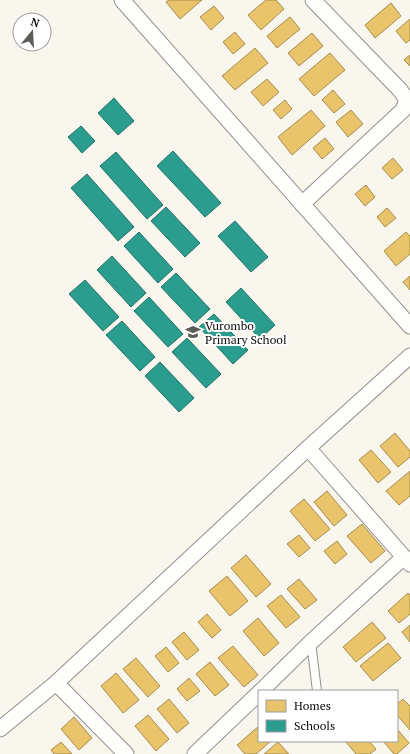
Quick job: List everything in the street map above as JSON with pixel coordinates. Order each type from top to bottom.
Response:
[{"type":"street","points":[[122,0],[410,326]]},
{"type":"street","points":[[302,204],[403,110],[407,100],[400,90],[313,0]]},
{"type":"street","points":[[0,729],[56,683],[308,448],[410,356]]},
{"type":"street","points":[[263,690],[311,642],[407,561],[308,448]]},
{"type":"street","points":[[56,683],[126,754]]},
{"type":"street","points":[[195,754],[258,695]]},
{"type":"lane","points":[[311,642],[317,690]]},
{"type":"building: Homes","points":[[169,0],[202,0],[180,19],[166,2]]},
{"type":"building: Homes","points":[[266,0],[276,0],[284,9],[261,30],[248,15]]},
{"type":"building: Homes","points":[[391,3],[401,16],[375,38],[365,25]]},
{"type":"building: Homes","points":[[214,6],[224,18],[211,30],[200,17]]},
{"type":"building: Homes","points":[[290,17],[300,29],[277,48],[267,36]]},
{"type":"building: Homes","points":[[410,19],[410,40],[406,43],[396,31]]},
{"type":"building: Homes","points":[[235,32],[245,44],[233,54],[223,42]]},
{"type":"building: Homes","points":[[312,33],[323,46],[299,66],[288,53]]},
{"type":"building: Homes","points":[[255,48],[268,63],[235,90],[222,76]]},
{"type":"building: Homes","points":[[330,53],[345,70],[314,96],[299,79]]},
{"type":"building: Homes","points":[[410,55],[410,66],[404,60]]},
{"type":"building: Homes","points":[[267,79],[279,92],[263,106],[251,92]]},
{"type":"building: Homes","points":[[333,90],[345,104],[334,113],[322,100]]},
{"type":"building: Homes","points":[[285,100],[292,109],[281,119],[273,110]]},
{"type":"building: Homes","points":[[311,110],[325,126],[292,155],[278,137]]},
{"type":"building: Homes","points":[[351,110],[363,124],[348,137],[336,122]]},
{"type":"building: Homes","points":[[325,138],[334,149],[322,159],[313,148]]},
{"type":"building: Homes","points":[[393,158],[403,170],[392,179],[382,168]]},
{"type":"building: Homes","points":[[366,185],[375,197],[365,206],[355,194]]},
{"type":"building: Homes","points":[[387,208],[396,218],[385,227],[377,217]]},
{"type":"building: Homes","points":[[406,232],[410,236],[410,254],[396,266],[384,251]]},
{"type":"building: Homes","points":[[410,276],[410,290],[403,282]]},
{"type":"building: Homes","points":[[395,433],[410,451],[410,457],[398,467],[380,446]]},
{"type":"building: Homes","points":[[371,450],[391,472],[378,483],[359,460]]},
{"type":"building: Homes","points":[[410,471],[410,496],[399,505],[386,491]]},
{"type":"building: Homes","points":[[327,491],[347,515],[334,526],[314,502]]},
{"type":"building: Homes","points":[[304,499],[330,529],[315,541],[290,511]]},
{"type":"building: Homes","points":[[362,524],[385,551],[371,563],[347,536]]},
{"type":"building: Homes","points":[[299,535],[310,548],[299,557],[287,544]]},
{"type":"building: Homes","points":[[337,541],[347,554],[335,564],[324,551]]},
{"type":"building: Homes","points":[[246,555],[271,584],[256,597],[231,568]]},
{"type":"building: Homes","points":[[227,576],[248,601],[230,616],[209,591]]},
{"type":"building: Homes","points":[[299,579],[317,600],[305,609],[287,589]]},
{"type":"building: Homes","points":[[408,593],[410,595],[410,614],[399,623],[388,611]]},
{"type":"building: Homes","points":[[281,595],[300,617],[286,628],[267,606]]},
{"type":"building: Homes","points":[[207,614],[221,630],[212,638],[198,622]]},
{"type":"building: Homes","points":[[258,618],[279,643],[264,656],[243,631]]},
{"type":"building: Homes","points":[[372,622],[386,638],[356,662],[343,647]]},
{"type":"building: Homes","points":[[410,625],[410,642],[402,632]]},
{"type":"building: Homes","points":[[184,632],[199,650],[187,660],[172,642]]},
{"type":"building: Homes","points":[[388,643],[401,658],[373,681],[360,666]]},
{"type":"building: Homes","points":[[233,646],[258,675],[244,687],[218,658]]},
{"type":"building: Homes","points":[[166,647],[179,663],[168,672],[155,656]]},
{"type":"building: Homes","points":[[136,658],[160,686],[148,697],[123,669]]},
{"type":"building: Homes","points":[[210,662],[229,685],[215,696],[196,674]]},
{"type":"building: Homes","points":[[116,673],[139,700],[123,713],[101,686]]},
{"type":"building: Homes","points":[[189,678],[200,691],[187,701],[177,689]]},
{"type":"building: Homes","points":[[169,699],[189,723],[177,733],[157,709]]},
{"type":"building: Homes","points":[[403,699],[410,706],[410,730],[398,716],[398,703]]},
{"type":"building: Homes","points":[[148,715],[169,739],[156,751],[135,726]]},
{"type":"building: Homes","points":[[74,717],[92,738],[79,750],[61,729]]},
{"type":"building: Homes","points":[[258,727],[258,742],[270,742],[256,754],[245,754],[237,745]]},
{"type":"building: Homes","points":[[398,730],[409,743],[397,754],[394,754],[384,742],[398,742]]},
{"type":"building: Homes","points":[[61,742],[72,754],[54,754],[51,750]]},
{"type":"building: Homes","points":[[278,742],[289,754],[264,754]]},
{"type":"building: Homes","points":[[346,742],[370,742],[376,749],[370,754],[356,754]]},
{"type":"building: Schools","points":[[114,98],[134,121],[118,135],[98,113]]},
{"type":"building: Schools","points":[[81,126],[95,141],[82,153],[68,137]]},
{"type":"building: Schools","points":[[173,151],[221,203],[205,217],[157,166]]},
{"type":"building: Schools","points":[[116,152],[163,205],[147,219],[100,166]]},
{"type":"building: Schools","points":[[87,174],[134,227],[118,241],[71,188]]},
{"type":"building: Schools","points":[[166,207],[200,243],[185,257],[151,221]]},
{"type":"building: Schools","points":[[235,221],[268,257],[251,272],[218,236]]},
{"type":"building: Schools","points":[[139,232],[173,269],[158,283],[124,246]]},
{"type":"building: Schools","points":[[112,256],[146,293],[131,307],[97,270]]},
{"type":"building: Schools","points":[[176,273],[210,309],[195,323],[161,287]]},
{"type":"building: Schools","points":[[85,280],[119,317],[103,331],[69,294]]},
{"type":"building: Schools","points":[[241,288],[275,325],[260,339],[226,302]]},
{"type":"building: Schools","points":[[149,297],[183,334],[168,347],[134,311]]},
{"type":"building: Schools","points":[[214,314],[248,350],[233,364],[199,327]]},
{"type":"building: Schools","points":[[122,321],[155,357],[140,371],[106,335]]},
{"type":"building: Schools","points":[[187,338],[221,374],[206,388],[172,352]]},
{"type":"building: Schools","points":[[160,362],[194,398],[179,412],[145,376]]},
{"type":"place","name":"Vurombo Primary School","points":[[193,332]]}]
